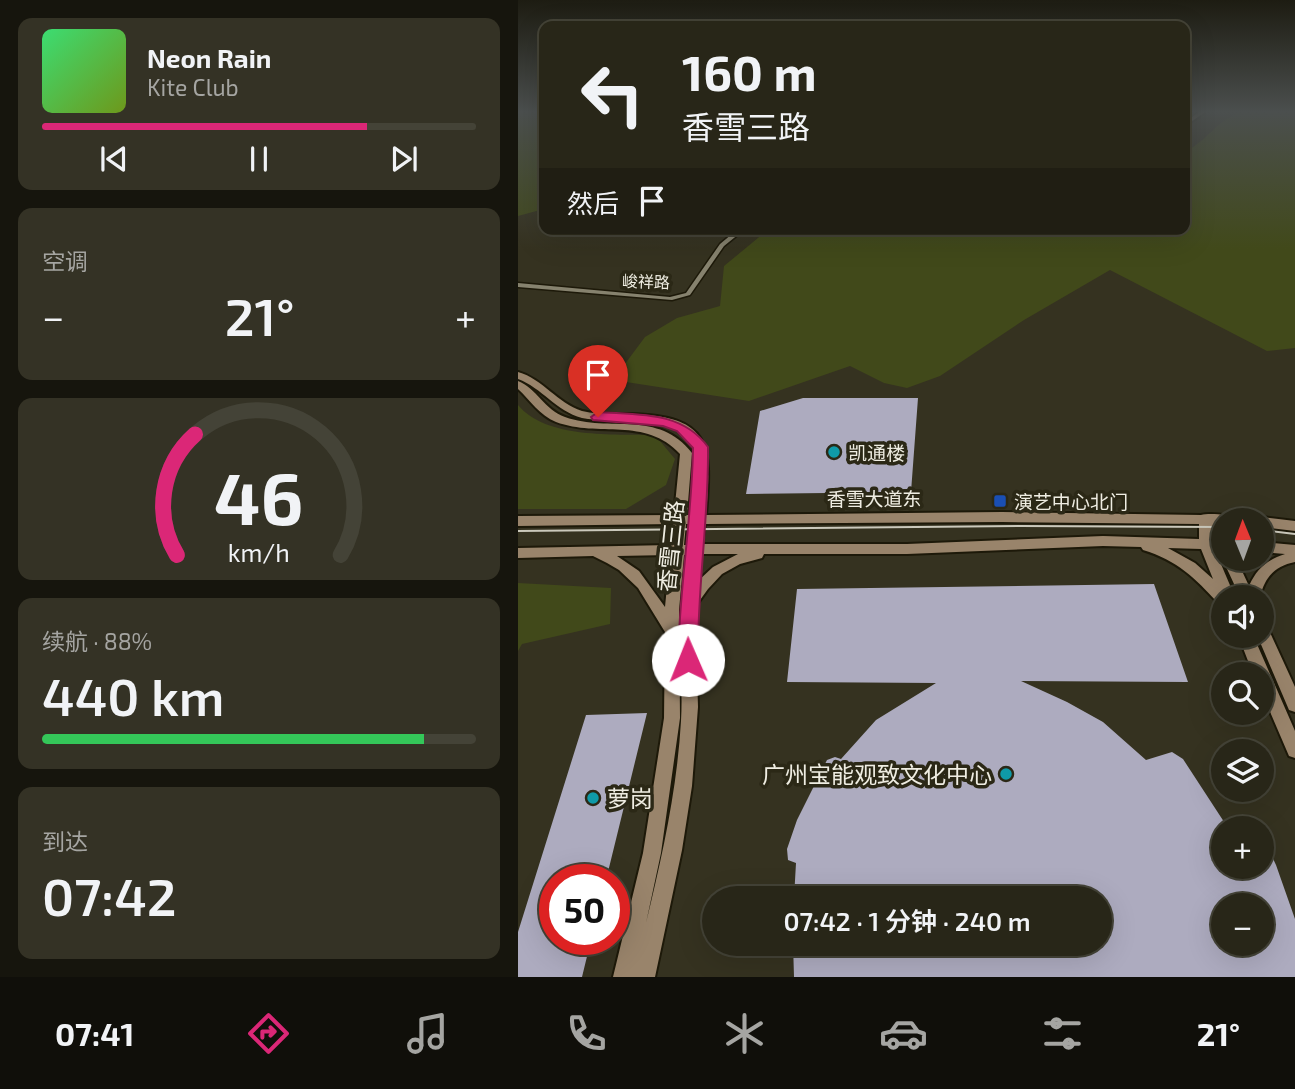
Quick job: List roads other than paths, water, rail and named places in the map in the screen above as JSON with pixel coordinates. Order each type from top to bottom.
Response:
[{"type":"main road","name":"香雪三路","points":[[518,375],[530,379],[563,408],[576,413],[666,422],[691,435],[701,447],[698,518],[688,607],[689,723],[666,883],[645,977]]},
{"type":"main road","name":"香雪三路","points":[[518,384],[546,412],[558,419],[590,426],[652,429],[676,439],[686,453],[672,630],[673,718],[652,853],[624,977]]},
{"type":"main road","name":"香雪大道东","points":[[518,521],[698,518],[1211,518]]},
{"type":"main road","points":[[1206,518],[1203,531],[1206,544],[1223,585]]},
{"type":"main road","points":[[1206,518],[1211,526]]},
{"type":"main road","points":[[1274,523],[1295,526]]},
{"type":"main road","points":[[1103,541],[1146,547],[1183,559],[1211,585]]},
{"type":"main road","points":[[518,553],[794,550],[1103,541],[1211,544]]},
{"type":"main road","points":[[1274,549],[1295,550]]},
{"type":"main road","points":[[688,607],[710,575],[729,562],[754,554],[794,550]]},
{"type":"main road","points":[[567,552],[599,555],[616,559],[623,564],[642,583],[672,630]]},
{"type":"main road","points":[[1256,585],[1265,570],[1283,559],[1295,557]]},
{"type":"main road","points":[[1270,648],[1295,705]]},
{"type":"street","name":"峻祥路","points":[[518,285],[670,299],[688,294],[722,245],[735,235]]},
{"type":"street","points":[[1274,702],[1295,751]]},
{"type":"tram line","points":[[518,531],[1211,527]]},
{"type":"tram line","points":[[1274,531],[1295,534]]},
{"type":"place","name":"凯通楼","points":[[834,452]]},
{"type":"place","name":"演艺中心北门","points":[[1000,501]]},
{"type":"place","name":"广州宝能观致文化中心","points":[[1006,774]]},
{"type":"place","name":"萝岗","points":[[593,798]]}]
